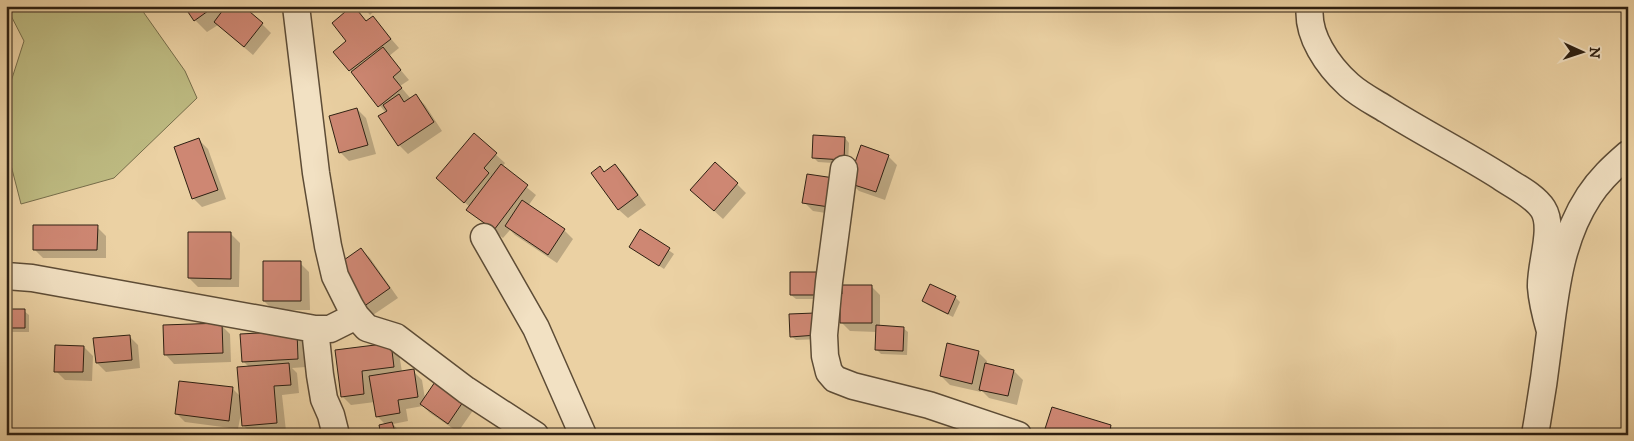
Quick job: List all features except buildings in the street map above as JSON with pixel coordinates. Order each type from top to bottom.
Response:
[{"type":"street","points":[[296,6],[316,173],[328,246],[336,276],[344,296],[356,316],[367,328],[396,337],[466,390],[535,435]]},
{"type":"street","points":[[1310,6],[1310,21],[1314,39],[1338,74],[1349,85],[1411,125],[1501,177],[1523,191],[1542,207],[1547,219],[1548,231],[1542,265],[1541,287],[1550,332]]},
{"type":"street","points":[[1535,435],[1558,274],[1564,250],[1572,228],[1588,197],[1610,170],[1628,154]]},
{"type":"street","points":[[844,169],[824,335],[825,356],[829,372],[835,379],[852,386],[929,405],[1018,435]]},
{"type":"street","points":[[484,237],[536,328],[584,435]]},
{"type":"street","points":[[6,276],[32,278],[315,329],[330,329],[356,316]]},
{"type":"street","points":[[315,329],[324,398],[336,435]]},
{"type":"shaded area","points":[[6,6],[141,6],[185,71],[197,98],[114,178],[21,204],[6,146],[6,97],[24,41]]}]
